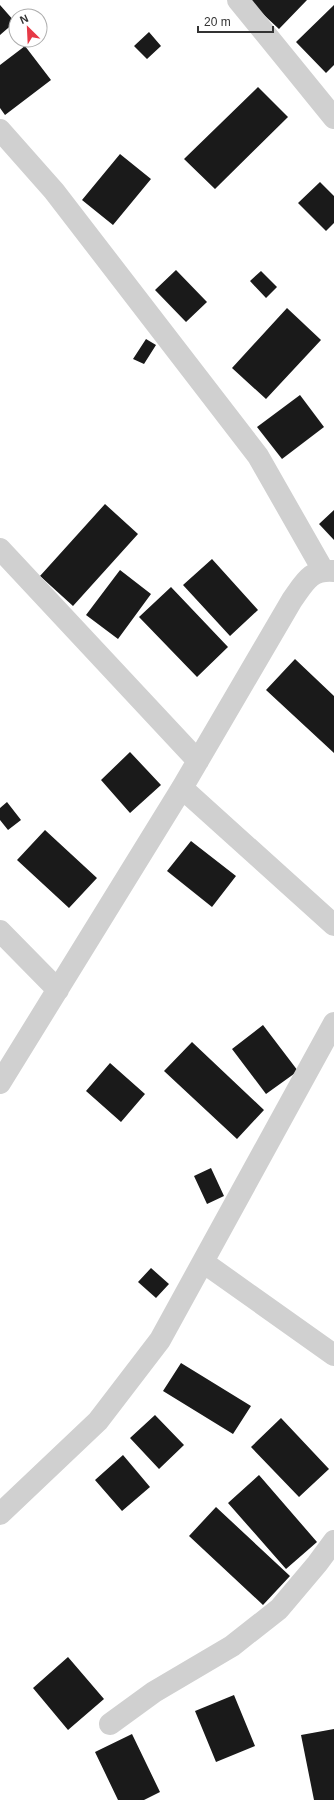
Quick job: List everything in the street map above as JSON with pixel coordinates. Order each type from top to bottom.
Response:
[{"type":"street","points":[[238,0],[334,118]]},
{"type":"street","points":[[0,130],[54,190],[258,456],[328,570],[309,576],[292,600],[182,788],[0,1083]]},
{"type":"street","points":[[0,549],[3,554],[198,761]]},
{"type":"street","points":[[182,788],[334,925]]},
{"type":"street","points":[[0,931],[58,990]]},
{"type":"street","points":[[0,1514],[98,1421],[160,1340],[334,1023]]},
{"type":"street","points":[[203,1262],[334,1355]]},
{"type":"street","points":[[110,1724],[154,1692],[232,1646],[279,1609],[318,1564],[334,1541]]},
{"type":"building","points":[[252,0],[307,0],[279,29],[250,2]]},
{"type":"building","points":[[0,5],[8,14],[8,28],[0,35]]},
{"type":"building","points":[[334,5],[334,65],[326,73],[296,42]]},
{"type":"building","points":[[149,32],[161,46],[147,59],[134,46]]},
{"type":"building","points":[[22,48],[27,48],[51,80],[5,115],[0,108],[0,65]]},
{"type":"building","points":[[258,87],[288,117],[215,189],[184,159]]},
{"type":"building","points":[[120,154],[151,179],[113,225],[82,200]]},
{"type":"building","points":[[320,182],[334,196],[334,223],[326,231],[298,203]]},
{"type":"building","points":[[176,270],[207,302],[186,322],[155,290]]},
{"type":"building","points":[[261,271],[277,287],[266,298],[250,281]]},
{"type":"building","points":[[287,308],[321,340],[266,399],[232,368]]},
{"type":"building","points":[[146,339],[156,345],[144,364],[133,359]]},
{"type":"building","points":[[300,395],[324,427],[282,459],[257,427]]},
{"type":"building","points":[[105,504],[138,534],[73,606],[40,576]]},
{"type":"building","points":[[334,510],[334,540],[319,524]]},
{"type":"building","points":[[212,559],[258,610],[230,636],[183,585]]},
{"type":"building","points":[[120,570],[151,594],[118,639],[86,615]]},
{"type":"building","points":[[171,587],[228,647],[197,677],[139,617]]},
{"type":"building","points":[[295,659],[334,696],[334,753],[266,690]]},
{"type":"building","points":[[130,752],[161,785],[130,813],[101,780]]},
{"type":"building","points":[[7,802],[21,820],[8,830],[0,820],[0,808]]},
{"type":"building","points":[[45,830],[97,878],[69,908],[17,860]]},
{"type":"building","points":[[191,841],[236,876],[212,907],[167,871]]},
{"type":"building","points":[[263,1025],[298,1071],[266,1094],[232,1049]]},
{"type":"building","points":[[192,1042],[264,1110],[237,1139],[164,1071]]},
{"type":"building","points":[[110,1063],[145,1094],[121,1122],[86,1091]]},
{"type":"building","points":[[211,1168],[224,1196],[207,1204],[194,1176]]},
{"type":"building","points":[[151,1268],[169,1284],[156,1298],[138,1282]]},
{"type":"building","points":[[181,1363],[251,1406],[233,1434],[163,1391]]},
{"type":"building","points":[[155,1415],[184,1445],[159,1469],[130,1438]]},
{"type":"building","points":[[281,1418],[329,1469],[299,1497],[251,1447]]},
{"type":"building","points":[[123,1455],[150,1487],[122,1511],[95,1480]]},
{"type":"building","points":[[259,1475],[317,1542],[286,1569],[228,1503]]},
{"type":"building","points":[[216,1507],[290,1576],[263,1605],[189,1536]]},
{"type":"building","points":[[68,1657],[104,1699],[68,1730],[33,1688]]},
{"type":"building","points":[[234,1695],[255,1746],[216,1762],[195,1711]]},
{"type":"building","points":[[334,1729],[334,1800],[314,1800],[301,1735]]},
{"type":"building","points":[[132,1734],[160,1792],[144,1800],[118,1800],[95,1752]]}]
